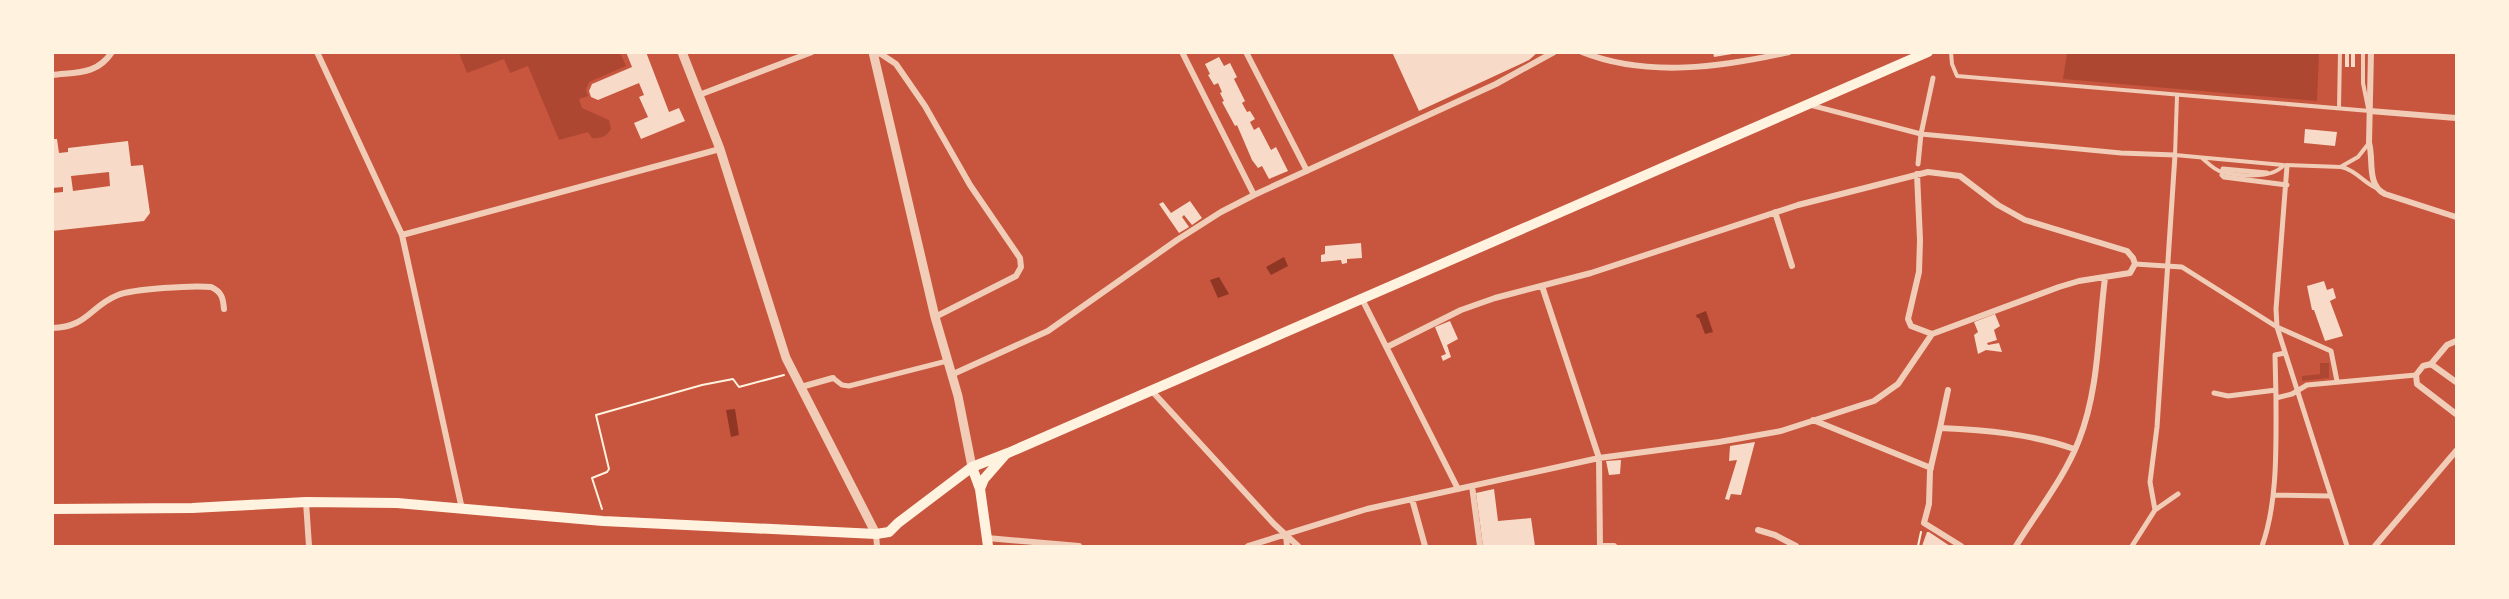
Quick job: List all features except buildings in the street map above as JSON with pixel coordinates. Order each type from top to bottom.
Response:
[{"type":"main road","points":[[52,509],[192,508],[306,502],[397,504],[603,520],[876,534],[889,532],[972,467],[1927,53]]},
{"type":"main road","points":[[980,489],[984,479],[998,460],[1008,453]]},
{"type":"main road","points":[[972,467],[980,489],[987,542]]},
{"type":"street","points":[[52,75],[92,70],[104,64],[112,52]]},
{"type":"street","points":[[317,52],[402,235],[462,510]]},
{"type":"street","points":[[682,52],[720,149],[779,341],[792,371],[876,534],[877,546]]},
{"type":"street","points":[[699,95],[812,52]]},
{"type":"street","points":[[1182,52],[1254,195]]},
{"type":"street","points":[[1246,52],[1307,171]]},
{"type":"street","points":[[951,375],[1048,331],[1177,240],[1221,212],[1496,84],[1554,52]]},
{"type":"street","points":[[1582,52],[1613,62],[1669,68],[1725,63],[1789,52]]},
{"type":"street","points":[[2371,52],[2369,143],[2376,188],[2385,194],[2457,216]]},
{"type":"street","points":[[935,317],[1016,276],[1021,267],[1020,258],[970,185],[925,106],[896,64],[881,54],[874,53],[935,317],[972,467]]},
{"type":"street","points":[[1918,164],[1921,134],[1934,78]]},
{"type":"street","points":[[1808,104],[1921,134],[2121,153],[2175,155],[2157,427],[2150,482],[2155,510]]},
{"type":"street","points":[[2370,111],[2457,118]]},
{"type":"street","points":[[402,235],[720,149]]},
{"type":"street","points":[[2285,166],[2287,184],[2276,309],[2277,327],[2347,546]]},
{"type":"street","points":[[1248,546],[1367,509],[1599,458],[1756,436],[1874,401],[1898,384],[1932,334],[2059,287],[2079,281],[2130,273],[2135,264],[2127,251],[2025,220],[1998,205],[1960,176],[1928,172],[1775,212],[1591,273],[1461,310],[1387,347]]},
{"type":"street","points":[[2267,173],[2223,172],[2224,177],[2287,184]]},
{"type":"street","points":[[1917,174],[1919,272],[1908,319],[1911,326],[1932,334]]},
{"type":"street","points":[[1775,212],[1792,266]]},
{"type":"street","points":[[2135,264],[2182,267],[2277,327],[2331,351],[2337,381]]},
{"type":"street","points":[[2016,546],[2068,465],[2090,405],[2105,278]]},
{"type":"street","points":[[1542,286],[1599,458],[1599,546],[1614,546]]},
{"type":"street","points":[[52,327],[74,326],[111,298],[122,294],[157,290],[211,287],[219,290],[224,309]]},
{"type":"street","points":[[1362,299],[1458,489]]},
{"type":"street","points":[[2457,341],[2447,345],[2431,364],[2422,366],[2416,375],[2417,384],[2457,414]]},
{"type":"street","points":[[2262,546],[2271,522],[2274,495],[2275,355],[2285,353]]},
{"type":"street","points":[[801,387],[833,378],[842,385],[849,386],[947,361]]},
{"type":"street","points":[[2431,364],[2457,382]]},
{"type":"street","points":[[2276,398],[2296,392],[2307,385],[2416,375]]},
{"type":"street","points":[[1151,390],[1298,546]]},
{"type":"street","points":[[1948,390],[1931,468],[1929,504],[1924,523],[1961,546]]},
{"type":"street","points":[[2214,393],[2228,396],[2276,390]]},
{"type":"street","points":[[1812,420],[1931,468]]},
{"type":"street","points":[[1940,428],[1978,429],[2060,444],[2074,449]]},
{"type":"street","points":[[2375,546],[2457,451]]},
{"type":"street","points":[[1472,486],[1480,546]]},
{"type":"street","points":[[2132,546],[2155,510],[2178,494]]},
{"type":"street","points":[[2274,495],[2330,496]]},
{"type":"street","points":[[1412,499],[1425,546]]},
{"type":"street","points":[[306,502],[309,546]]},
{"type":"street","points":[[1758,530],[1775,535],[1796,546]]},
{"type":"street","points":[[1286,534],[1287,546]]},
{"type":"street","points":[[987,542],[1079,546]]},
{"type":"lane","points":[[1950,52],[1952,64],[1958,76],[2370,111],[2363,82],[2363,52]]},
{"type":"lane","points":[[2339,108],[2340,52]]},
{"type":"lane","points":[[2177,96],[2175,155],[2285,166],[2350,168],[2364,182],[2376,188]]},
{"type":"lane","points":[[2341,167],[2358,157],[2369,143]]},
{"type":"lane","points":[[2200,157],[2217,170],[2228,172],[2267,176],[2285,166]]},
{"type":"path","points":[[603,520],[592,478],[607,472],[609,468],[596,416],[702,385],[733,379],[739,387],[792,371]]},
{"type":"path","points":[[1918,546],[1924,523]]},
{"type":"shaded area","points":[[459,53],[620,53],[626,66],[589,82],[586,90],[588,96],[579,99],[582,108],[609,120],[611,129],[601,137],[592,138],[588,132],[559,140],[528,66],[510,73],[504,59],[467,73]]},
{"type":"shaded area","points":[[2067,53],[2319,53],[2317,101],[2063,79]]},
{"type":"shaded area","points":[[1284,257],[1288,266],[1271,275],[1266,267]]},
{"type":"shaded area","points":[[1219,277],[1229,294],[1218,298],[1210,280]]},
{"type":"shaded area","points":[[1706,311],[1713,332],[1705,334],[1696,315]]},
{"type":"shaded area","points":[[2320,363],[2329,363],[2329,378],[2302,381],[2302,376],[2320,374]]},
{"type":"shaded area","points":[[735,409],[739,435],[731,437],[726,410]]}]
